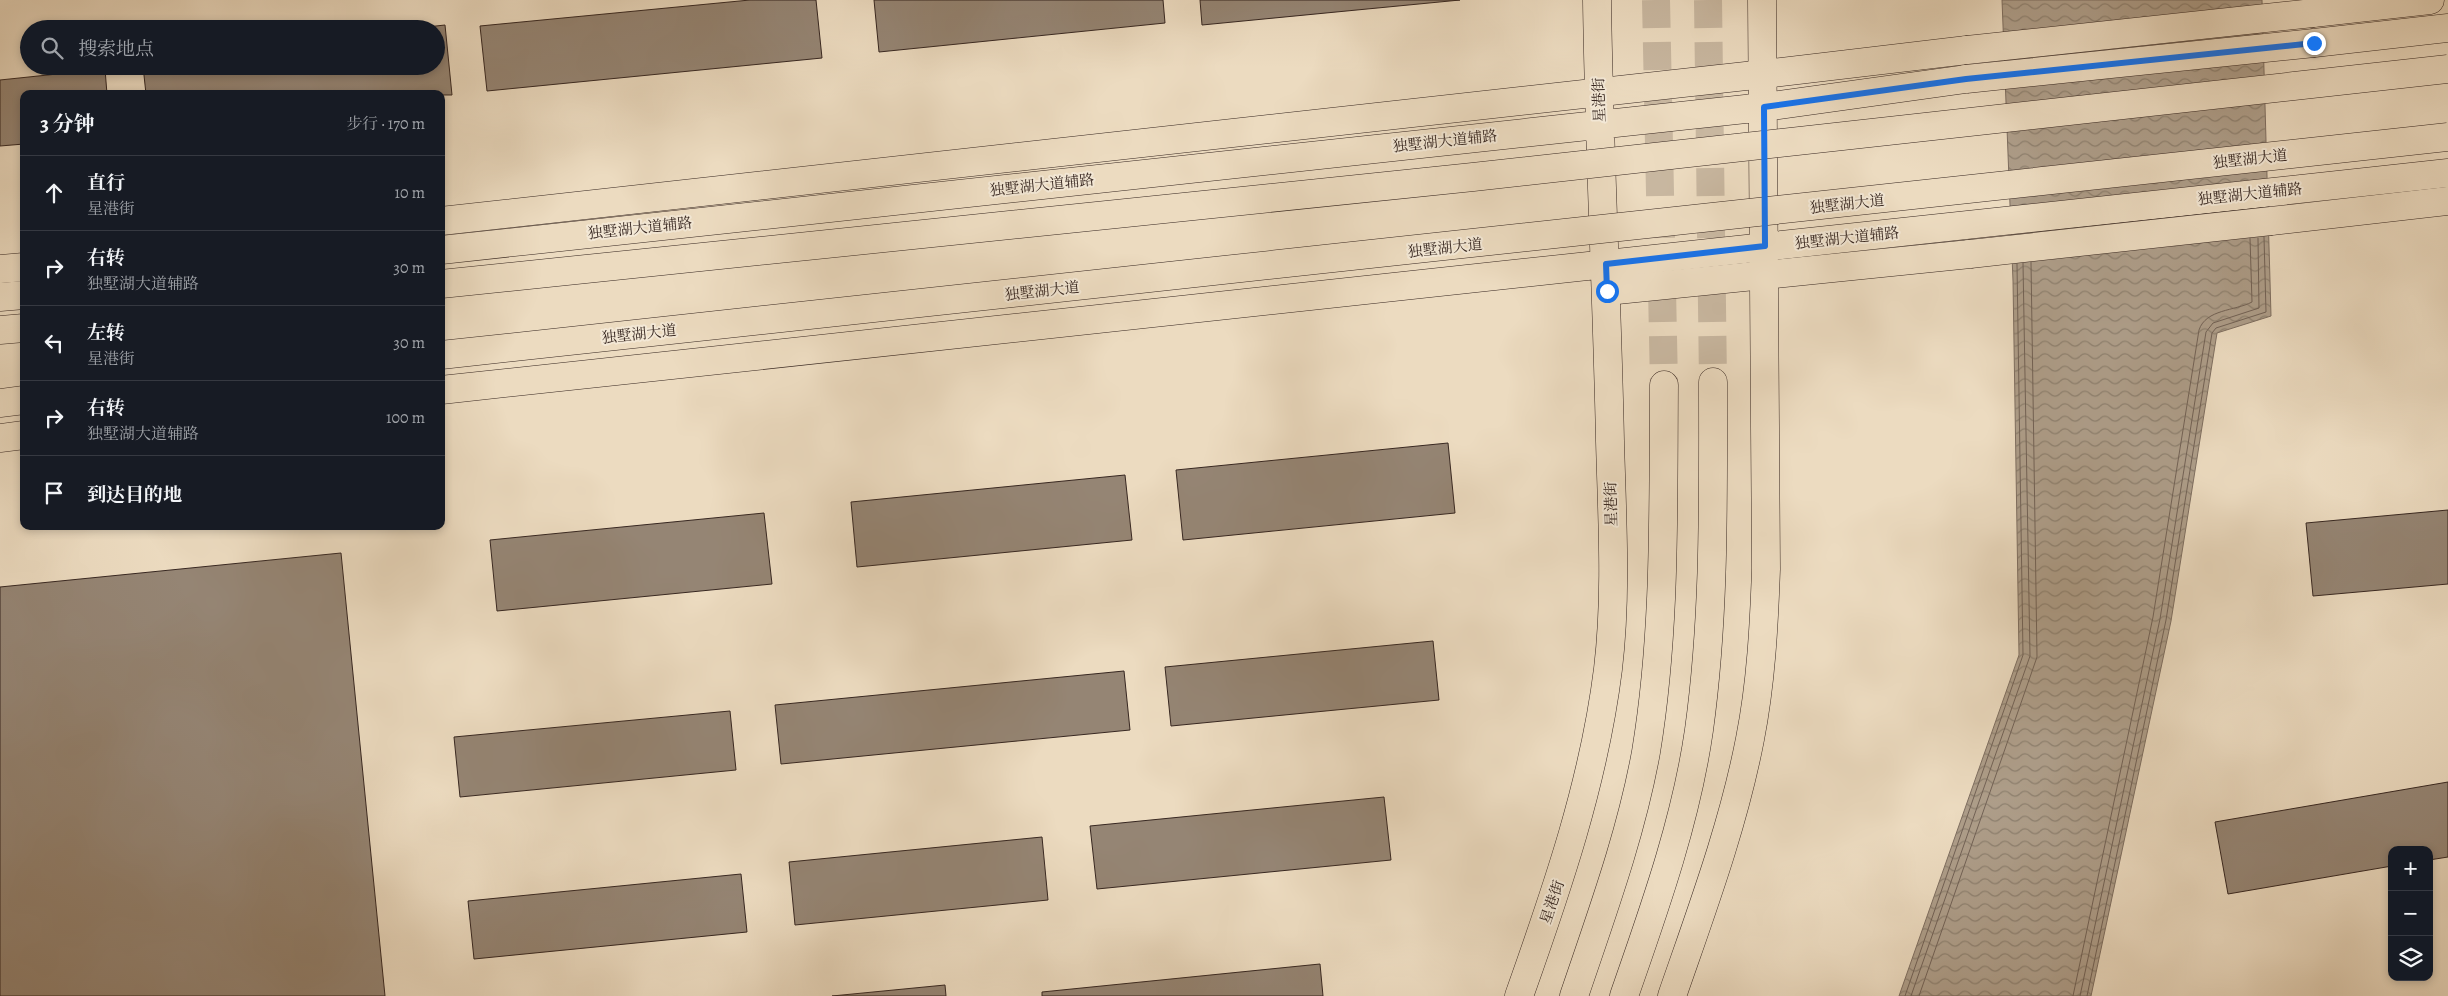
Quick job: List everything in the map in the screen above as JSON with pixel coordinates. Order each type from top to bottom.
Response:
[{"type":"main road","name":"星港街","points":[[1519,996],[1562,872],[1584,797],[1602,712],[1612,630],[1613,565],[1607,291],[1598,93],[1597,0]]},
{"type":"main road","points":[[1672,996],[1734,808],[1750,738],[1758,676],[1766,569],[1762,0]]},
{"type":"main road","points":[[445,221],[2430,0]]},
{"type":"main road","name":"独墅湖大道辅路","points":[[445,250],[1764,107],[1966,79],[2448,28]]},
{"type":"main road","points":[[445,284],[1463,178],[2448,68]]},
{"type":"main road","name":"独墅湖大道","points":[[445,356],[2448,138]]},
{"type":"main road","name":"独墅湖大道辅路","points":[[445,390],[2448,173]]},
{"type":"main road","points":[[1607,291],[1970,254],[2448,201]]},
{"type":"main road","points":[[0,269],[20,267]]},
{"type":"main road","points":[[0,297],[20,295]]},
{"type":"main road","points":[[0,330],[20,328]]},
{"type":"main road","points":[[1624,996],[1655,906],[1681,813],[1699,731],[1714,572],[1713,382]]},
{"type":"main road","points":[[1574,996],[1608,894],[1636,797],[1651,717],[1662,572],[1664,385]]},
{"type":"main road","points":[[0,403],[20,400]]},
{"type":"main road","points":[[0,438],[20,436]]},
{"type":"water","points":[[2002,0],[2262,0],[2271,316],[2217,333],[2171,621],[2091,996],[1899,996],[2019,655],[2013,281]]},
{"type":"building","points":[[750,0],[816,0],[822,58],[487,91],[480,26]]},
{"type":"building","points":[[874,0],[1163,0],[1165,23],[879,52]]},
{"type":"building","points":[[1200,0],[1460,0],[1202,25]]},
{"type":"building","points":[[445,25],[452,95],[445,95],[445,90],[146,90],[144,75],[445,75]]},
{"type":"building","points":[[48,75],[105,75],[107,90],[20,90],[20,144],[0,146],[0,80]]},
{"type":"building","points":[[1448,443],[1455,513],[1183,540],[1176,470]]},
{"type":"building","points":[[1125,475],[1132,540],[857,567],[851,502]]},
{"type":"building","points":[[2448,510],[2448,584],[2313,596],[2306,523]]},
{"type":"building","points":[[764,513],[772,584],[497,611],[490,540]]},
{"type":"building","points":[[341,553],[385,996],[0,996],[0,587]]},
{"type":"building","points":[[1433,641],[1439,700],[1171,726],[1165,667]]},
{"type":"building","points":[[1124,671],[1130,730],[781,764],[775,705]]},
{"type":"building","points":[[730,711],[736,770],[460,797],[454,737]]},
{"type":"building","points":[[2448,782],[2448,857],[2433,859],[2433,846],[2388,846],[2388,867],[2228,894],[2215,822]]},
{"type":"building","points":[[1384,797],[1391,860],[1097,889],[1090,826]]},
{"type":"building","points":[[1042,837],[1048,900],[795,925],[789,862]]},
{"type":"building","points":[[741,874],[747,932],[474,959],[468,901]]},
{"type":"building","points":[[1320,964],[1323,996],[1042,996],[1042,992]]},
{"type":"building","points":[[945,985],[946,996],[832,996]]},
{"type":"tunnel","points":[[1656,0],[1664,385]]},
{"type":"tunnel","points":[[1708,0],[1713,382]]},
{"type":"route","points":[[1607,291],[1606,264],[1765,246],[1764,107],[1966,79],[2314,43]]}]
